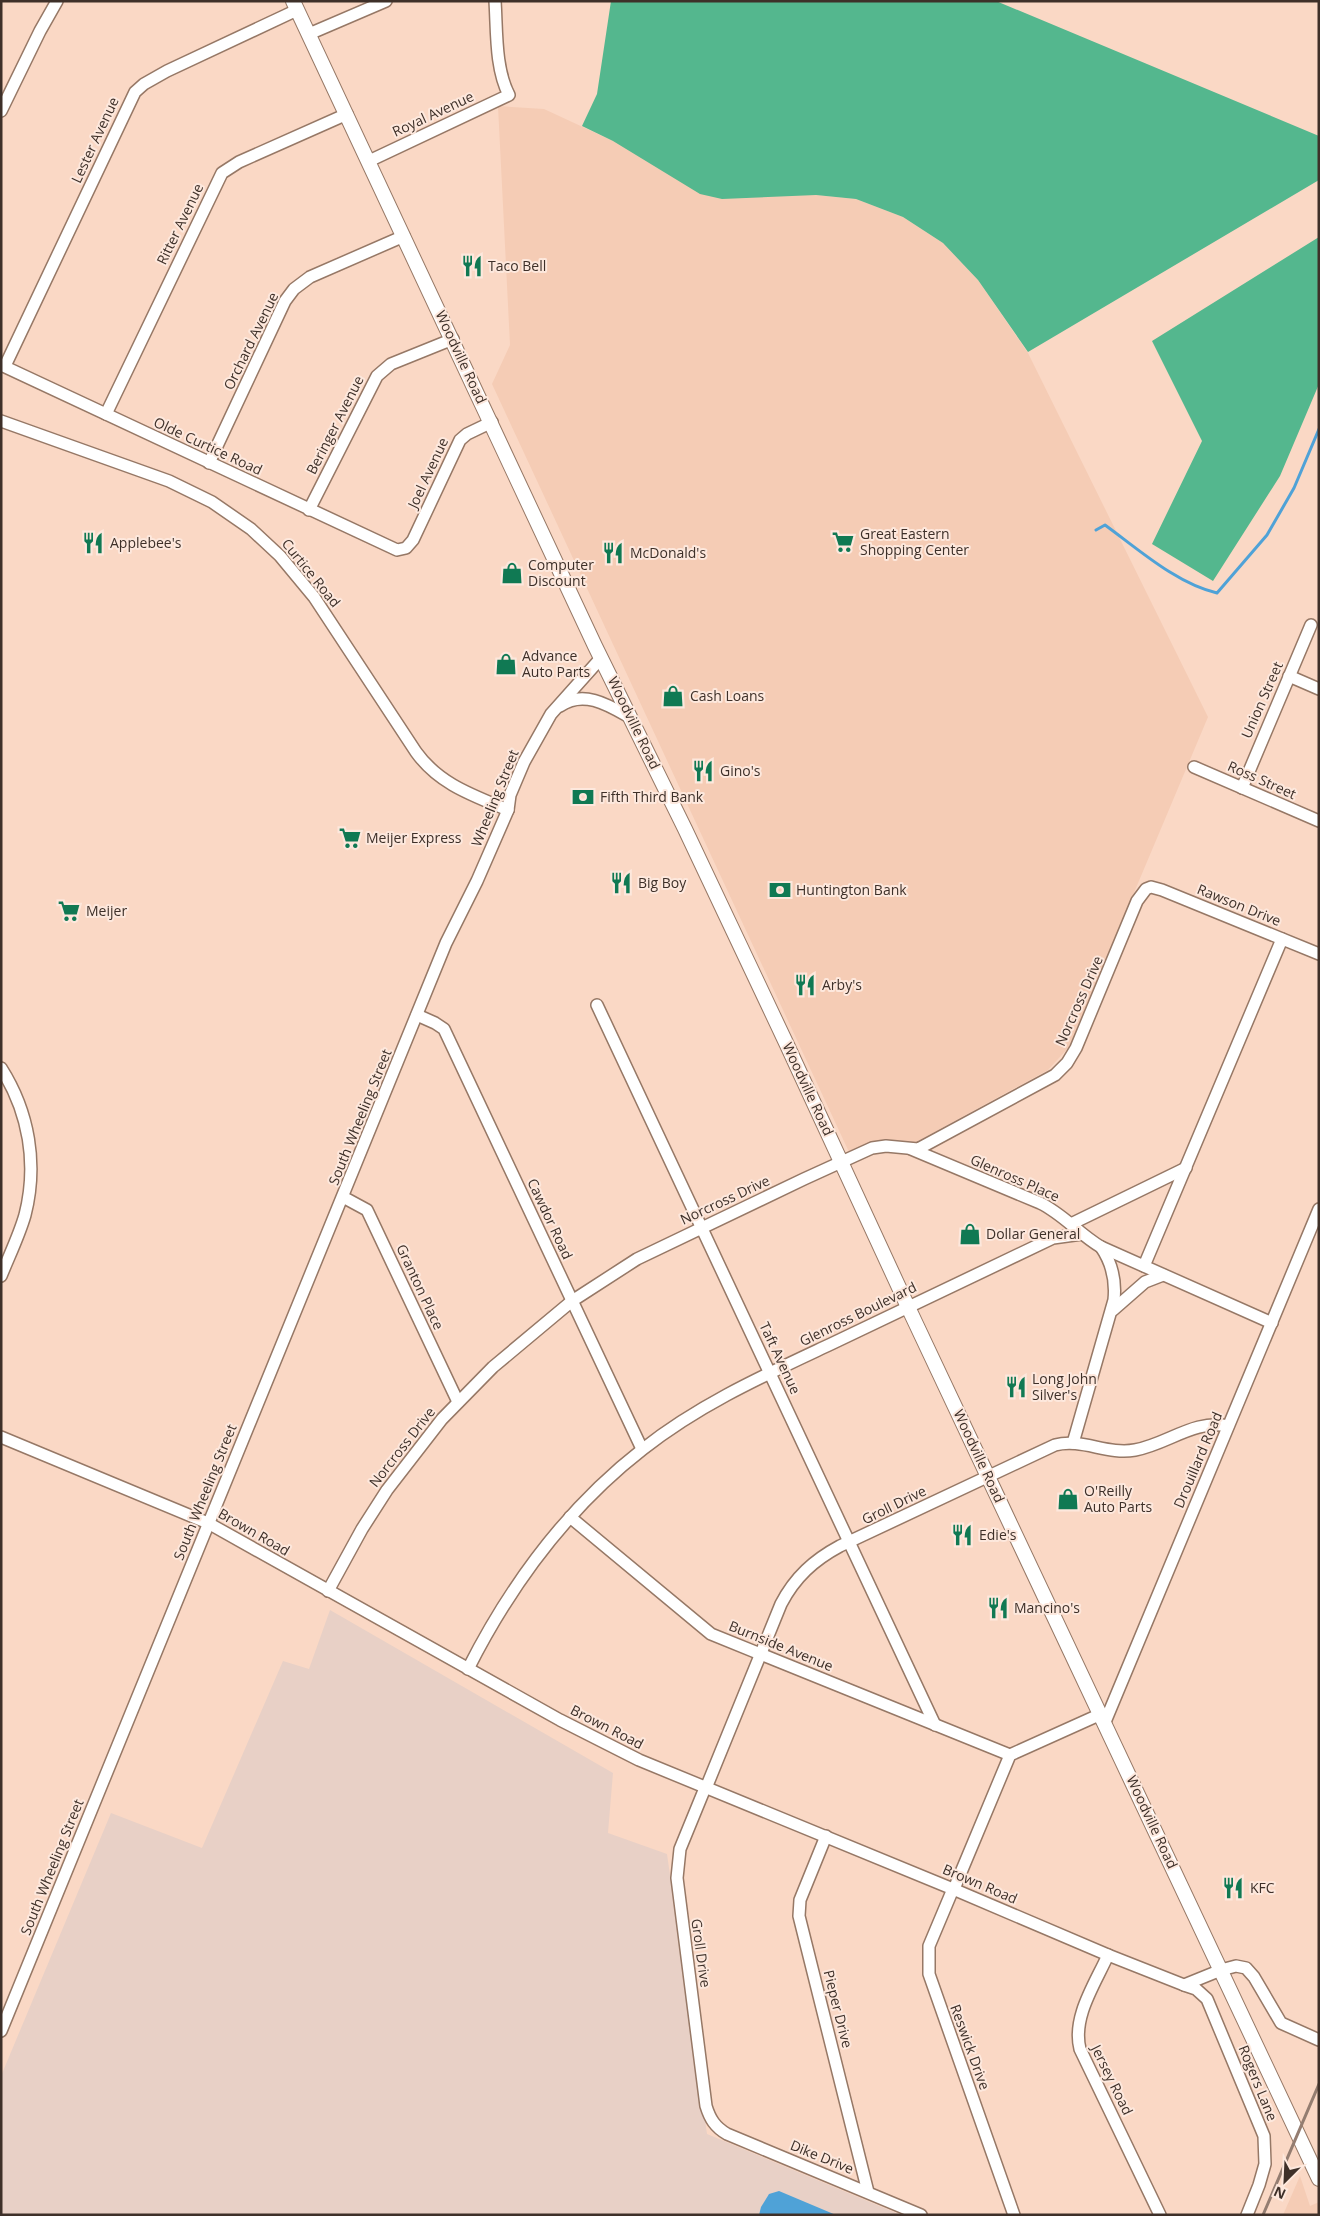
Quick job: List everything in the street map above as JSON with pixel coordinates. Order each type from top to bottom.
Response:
[{"type":"main road","name":"Woodville Road","points":[[295,6],[492,422],[601,658],[690,838],[908,1307],[1319,2178]]},
{"type":"street","points":[[1,111],[40,30],[57,1]]},
{"type":"street","points":[[309,34],[386,1]]},
{"type":"street","name":"Royal Avenue","points":[[368,161],[510,95],[504,83],[501,66],[495,1]]},
{"type":"street","name":"Lester Avenue","points":[[3,366],[135,92],[144,84],[167,71],[295,6]]},
{"type":"street","name":"Ritter Avenue","points":[[106,414],[222,173],[239,162],[346,114]]},
{"type":"street","name":"Orchard Avenue","points":[[209,463],[285,301],[294,289],[310,277],[404,236]]},
{"type":"street","name":"Beringer Avenue","points":[[309,510],[377,376],[391,364],[453,339]]},
{"type":"street","name":"Olde Curtice Road","points":[[3,366],[392,549],[404,550]]},
{"type":"street","name":"Curtice Road","points":[[1,421],[169,481],[212,502],[246,526],[280,556],[314,597],[416,752],[431,770],[458,788],[508,810]]},
{"type":"street","name":"Joel Avenue","points":[[404,550],[411,543],[419,529],[460,440],[467,434],[492,422]]},
{"type":"street","name":"Union Street","points":[[1242,788],[1311,624]]},
{"type":"street","name":"Wheeling Street","points":[[438,964],[508,810],[510,795],[524,762],[556,708],[601,658]]},
{"type":"street","points":[[1289,676],[1319,689]]},
{"type":"street","points":[[556,708],[574,700],[592,700],[604,703],[631,718]]},
{"type":"street","name":"Ross Street","points":[[1194,767],[1319,821]]},
{"type":"street","name":"Rawson Drive","points":[[1146,889],[1152,887],[1162,890],[1319,954]]},
{"type":"street","name":"Norcross Drive","points":[[328,1592],[362,1529],[387,1490],[431,1432],[458,1402],[517,1346],[572,1301],[636,1259],[841,1162],[879,1146],[918,1149],[1055,1075],[1067,1062],[1080,1039],[1138,901],[1146,889]]},
{"type":"street","points":[[1144,1266],[1282,939]]},
{"type":"street","name":"South Wheeling Street","points":[[1,2031],[438,964]]},
{"type":"street","name":"Taft Avenue","points":[[597,1005],[936,1725]]},
{"type":"street","name":"Cawdor Road","points":[[417,1015],[444,1029],[642,1449]]},
{"type":"street","points":[[1,1068],[24,1116],[31,1164],[25,1215],[1,1276]]},
{"type":"street","name":"Glenross Place","points":[[911,1149],[1040,1203],[1058,1212],[1071,1224]]},
{"type":"street","points":[[1186,1168],[1071,1224],[1101,1247],[1272,1323]]},
{"type":"street","name":"Granton Place","points":[[343,1197],[367,1210],[458,1402]]},
{"type":"street","name":"Drouillard Road","points":[[1103,1718],[1319,1210]]},
{"type":"street","name":"Glenross Boulevard","points":[[468,1669],[514,1588],[540,1552],[588,1498],[642,1449],[702,1408],[770,1373],[1053,1238],[1082,1234]]},
{"type":"street","points":[[1073,1443],[1112,1312],[1115,1282],[1112,1270],[1101,1247]]},
{"type":"street","points":[[1112,1312],[1120,1302],[1145,1282],[1164,1275]]},
{"type":"street","name":"Groll Drive","points":[[714,2124],[706,2106],[676,1878],[680,1849],[780,1604],[798,1577],[822,1556],[1055,1446],[1073,1443],[1122,1452],[1144,1448],[1203,1425],[1228,1426]]},
{"type":"street","name":"Brown Road","points":[[1,1438],[208,1523],[328,1592],[588,1735],[639,1760],[1184,1985]]},
{"type":"street","name":"Burnside Avenue","points":[[570,1517],[705,1630],[1010,1756]]},
{"type":"street","points":[[1010,1756],[1103,1718]]},
{"type":"street","name":"Reswick Drive","points":[[1010,1756],[929,1946],[929,1974],[1014,2215]]},
{"type":"street","name":"Pieper Drive","points":[[826,1836],[800,1900],[799,1916],[868,2192]]},
{"type":"street","name":"Jersey Road","points":[[1108,1955],[1080,2017],[1078,2040],[1080,2049],[1160,2215]]},
{"type":"street","points":[[1184,1985],[1221,1970],[1236,1966],[1246,1968],[1254,1976],[1281,2023],[1319,2040]]},
{"type":"street","name":"Rogers Lane","points":[[1184,1985],[1196,1989],[1207,1999],[1264,2136],[1265,2164],[1248,2211]]},
{"type":"street","name":"Dike Drive","points":[[714,2124],[727,2134],[921,2215]]},
{"type":"shaded area","name":"Great Eastern Shopping Center","points":[[498,106],[544,109],[613,141],[816,195],[856,199],[903,217],[943,243],[978,280],[1028,353],[1208,717],[1069,1047],[1048,1070],[916,1142],[849,1152],[492,384],[510,345]]},
{"type":"shaded area","points":[[330,1610],[613,1773],[608,1833],[667,1854],[707,2134],[901,2215],[1,2215],[1,2076],[111,1813],[202,1848],[283,1661],[309,1669]]},
{"type":"shaded area","points":[[1300,2176],[1310,2206],[1319,2202],[1319,2215],[1283,2215]]},
{"type":"green space","points":[[611,1],[996,1],[1319,136],[1319,180],[1028,352],[978,280],[943,243],[903,217],[856,199],[816,195],[722,199],[700,194],[613,141],[582,126],[597,94]]},
{"type":"green space","points":[[1319,237],[1319,384],[1280,476],[1213,581],[1152,544],[1202,441],[1152,341]]},
{"type":"water","points":[[779,2191],[836,2215],[759,2215],[761,2207],[769,2194]]},
{"type":"waterway","points":[[1096,530],[1105,525],[1158,565],[1187,582],[1217,593],[1267,535],[1294,488],[1319,429]]},
{"type":"railway","points":[[1263,2215],[1319,2084]]},
{"type":"place","name":"Taco Bell","points":[[472,266]]},
{"type":"place","name":"Great Eastern Shopping Center","points":[[843,542]]},
{"type":"place","name":"Applebee's","points":[[93,543]]},
{"type":"place","name":"McDonald's","points":[[613,553]]},
{"type":"place","name":"Computer Discount","points":[[512,573]]},
{"type":"place","name":"Advance Auto Parts","points":[[506,664]]},
{"type":"place","name":"Cash Loans","points":[[673,696]]},
{"type":"place","name":"Gino's","points":[[703,771]]},
{"type":"place","name":"Fifth Third Bank","points":[[583,797]]},
{"type":"place","name":"Meijer Express","points":[[350,838]]},
{"type":"place","name":"Big Boy","points":[[621,883]]},
{"type":"place","name":"Huntington Bank","points":[[780,890]]},
{"type":"place","name":"Meijer","points":[[69,911]]},
{"type":"place","name":"Arby's","points":[[805,985]]},
{"type":"place","name":"Dollar General","points":[[970,1234]]},
{"type":"place","name":"Long John Silver's","points":[[1016,1387]]},
{"type":"place","name":"O'Reilly Auto Parts","points":[[1068,1499]]},
{"type":"place","name":"Edie's","points":[[962,1535]]},
{"type":"place","name":"Mancino's","points":[[998,1608]]},
{"type":"place","name":"KFC","points":[[1233,1888]]}]
